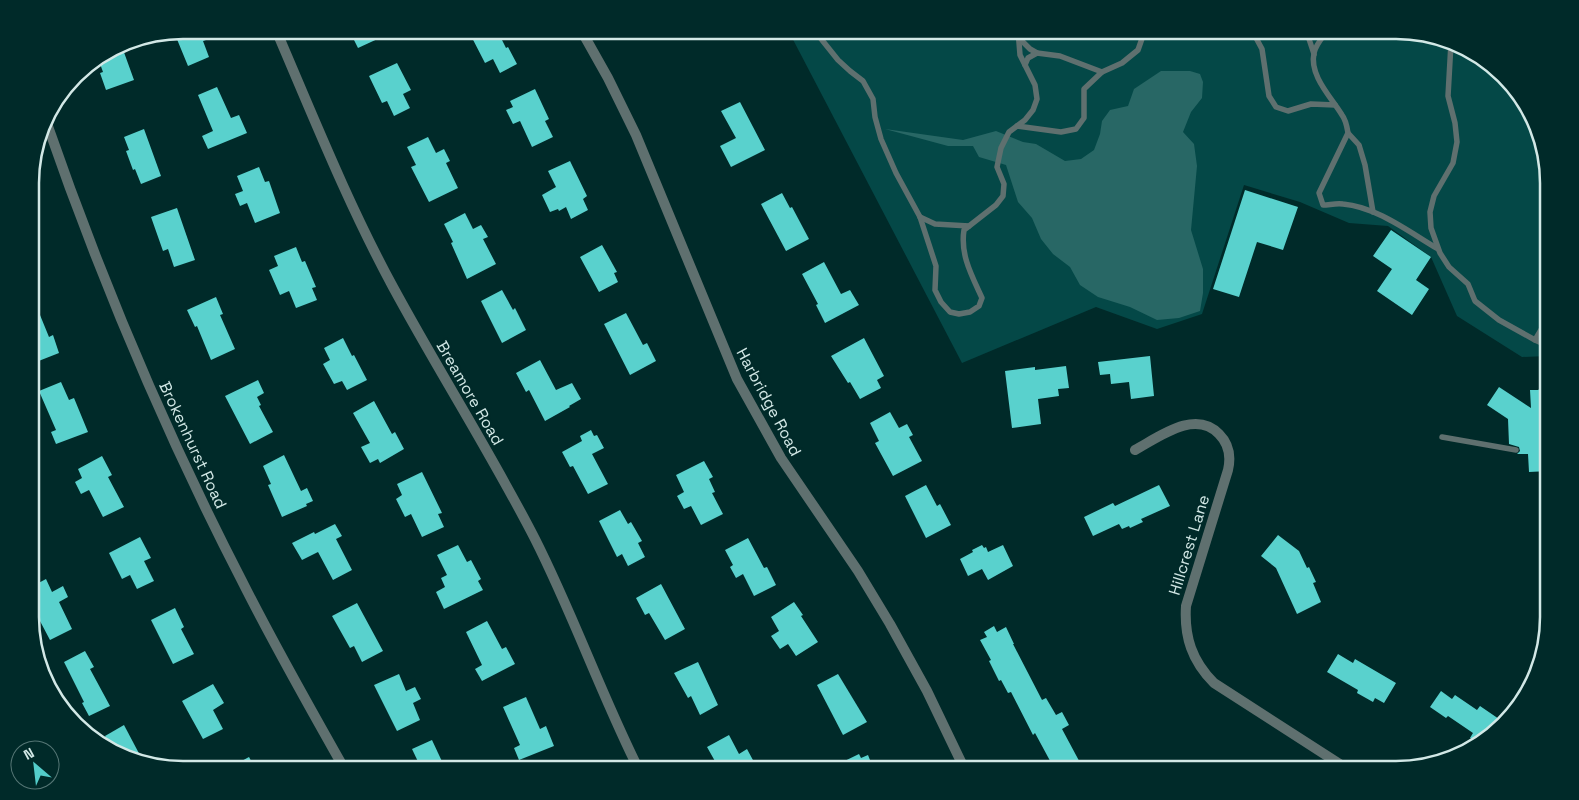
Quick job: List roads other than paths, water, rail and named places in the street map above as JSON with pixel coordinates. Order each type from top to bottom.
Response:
[{"type":"street","name":"Breamore Road","points":[[280,39],[366,236],[531,531],[567,607],[634,761]]},
{"type":"street","name":"Harbridge Road","points":[[586,39],[636,135],[737,379],[781,458],[858,572],[894,632],[930,696],[961,761]]},
{"type":"street","name":"Brokenhurst Road","points":[[49,130],[107,286],[169,430],[241,580],[340,761]]},
{"type":"street","name":"Hillcrest Lane","points":[[1135,450],[1178,427],[1191,424],[1211,427],[1226,442],[1229,455],[1228,470],[1186,606],[1185,627],[1190,648],[1200,666],[1214,683],[1335,761]]},
{"type":"lane","points":[[821,39],[838,60],[863,80],[873,100],[875,118],[881,139],[896,174],[920,217],[936,266],[935,290],[940,302],[950,312],[959,314],[970,312],[979,306],[982,298],[965,256],[964,230],[996,205],[1003,196],[1004,184],[997,168],[1001,148],[1009,132],[1025,120],[1033,110],[1037,99],[1035,85],[1020,55],[1018,39]]},
{"type":"lane","points":[[1019,39],[1037,53],[1060,56],[1102,72]]},
{"type":"lane","points":[[1017,126],[1061,132],[1076,129],[1084,118],[1084,89],[1102,72],[1122,63],[1138,50],[1141,39]]},
{"type":"lane","points":[[1257,39],[1262,49],[1269,96],[1276,107],[1288,110],[1311,104],[1334,105]]},
{"type":"lane","points":[[1309,39],[1314,54],[1315,69],[1322,87],[1343,116],[1348,133],[1359,146],[1365,165],[1373,212]]},
{"type":"lane","points":[[1314,54],[1321,39]]},
{"type":"lane","points":[[1451,50],[1448,96],[1455,123],[1457,142],[1453,163],[1434,196],[1430,212],[1431,228],[1439,249],[1449,267],[1468,284],[1475,301],[1499,320],[1540,342]]},
{"type":"lane","points":[[1025,65],[1028,58],[1037,53]]},
{"type":"lane","points":[[1348,133],[1319,193],[1323,205],[1341,203],[1360,207],[1373,212],[1439,249]]},
{"type":"lane","points":[[920,217],[935,224],[969,226]]},
{"type":"lane","points":[[1535,340],[1540,332]]},
{"type":"lane","points":[[1442,437],[1516,450]]}]
